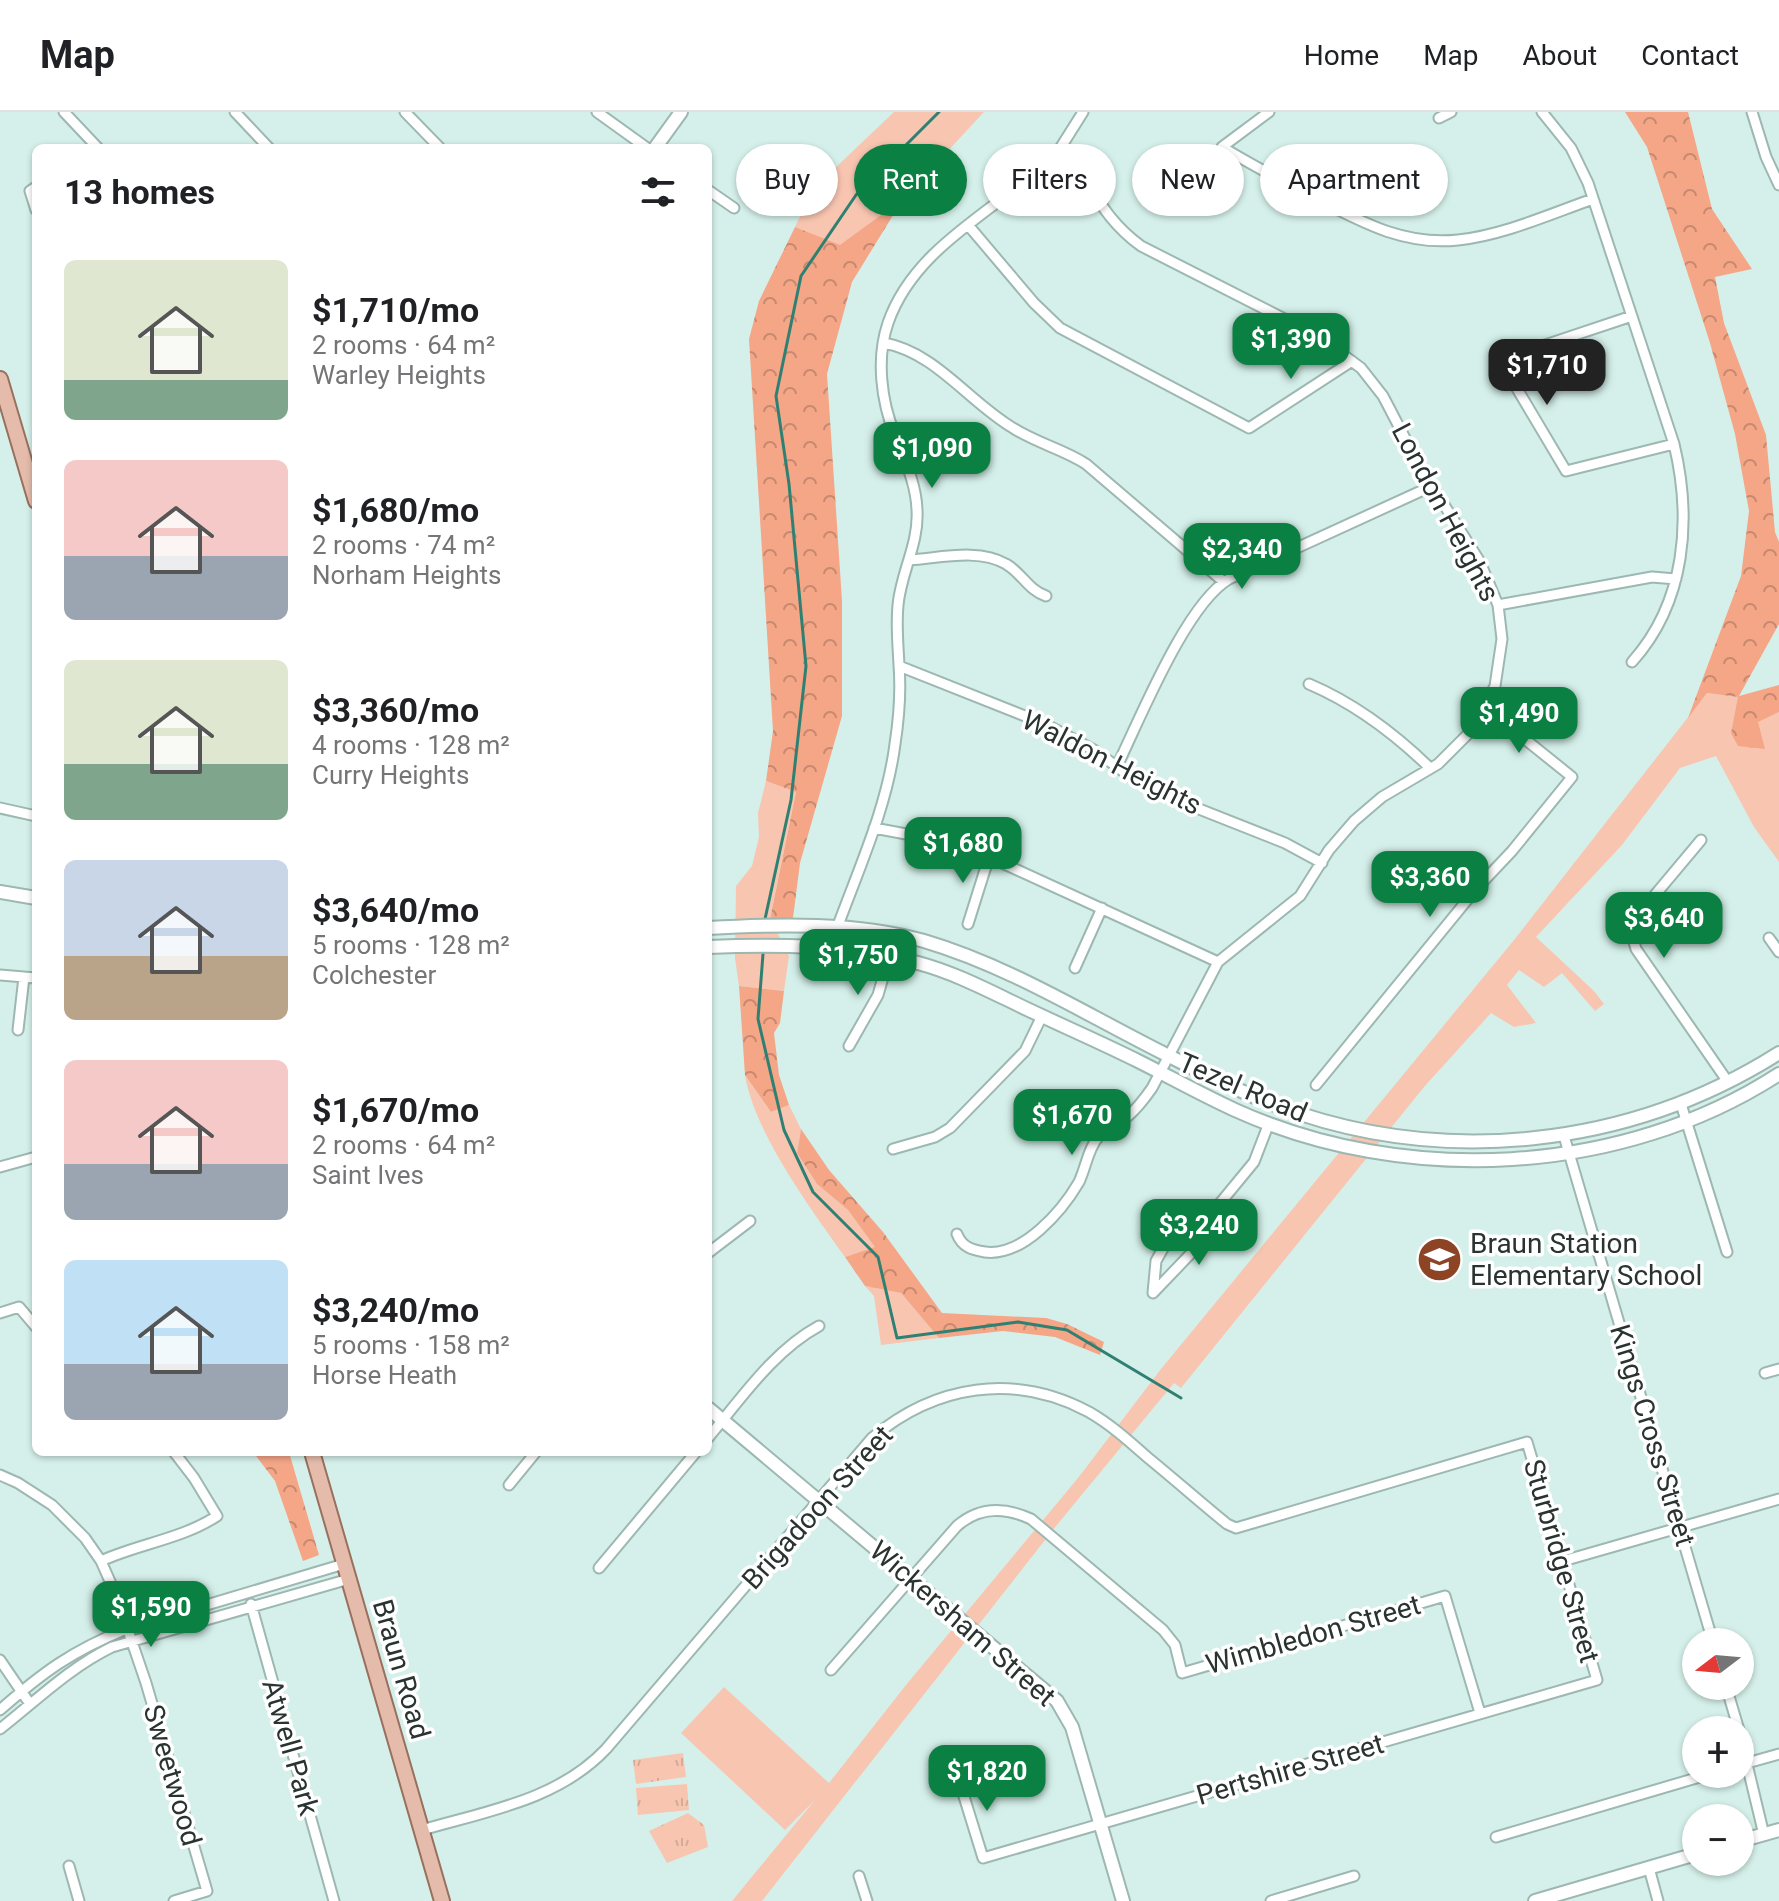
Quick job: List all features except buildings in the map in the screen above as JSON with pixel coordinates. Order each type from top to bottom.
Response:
[{"type":"main road","points":[[658,144],[681,112]]},
{"type":"main road","points":[[0,379],[32,487]]},
{"type":"main road","points":[[0,892],[32,897]]},
{"type":"main road","name":"Tezel Road","points":[[712,928],[837,928],[923,941],[1023,981],[1274,1105],[1329,1122],[1393,1136],[1451,1142],[1496,1142],[1564,1136],[1636,1120],[1681,1104],[1779,1053]]},
{"type":"main road","name":"Tezel Road","points":[[712,947],[835,948],[921,964],[1042,1016],[1228,1107],[1316,1140],[1415,1158],[1493,1160],[1568,1152],[1626,1141],[1686,1121],[1743,1095],[1779,1074]]},
{"type":"main road","name":"Wickersham Street","points":[[712,1412],[1057,1701],[1072,1727],[1123,1901]]},
{"type":"main road","name":"Braun Road","points":[[313,1456],[442,1901]]},
{"type":"main road","points":[[1754,1838],[1779,1830]]},
{"type":"main road","points":[[1535,1901],[1682,1858]]},
{"type":"street","points":[[64,112],[89,144]]},
{"type":"street","points":[[235,112],[265,144]]},
{"type":"street","points":[[405,112],[436,144]]},
{"type":"street","points":[[597,112],[641,144]]},
{"type":"street","points":[[1063,144],[1083,112]]},
{"type":"street","points":[[1269,112],[1222,147],[1373,228],[1414,239],[1441,241],[1476,237],[1593,199]]},
{"type":"street","points":[[1439,118],[1451,112]]},
{"type":"street","points":[[1542,112],[1571,148],[1593,199],[1681,472],[1685,523],[1676,579],[1660,624],[1632,662]]},
{"type":"street","points":[[1752,112],[1766,157],[1779,185]]},
{"type":"street","points":[[712,193],[734,208]]},
{"type":"street","points":[[837,928],[887,788],[899,704],[898,601],[917,528],[917,499],[910,470],[886,405],[882,377],[888,323],[902,293],[919,268],[983,213]]},
{"type":"street","name":"London Heights","points":[[957,1234],[960,1243],[966,1247],[987,1253],[1004,1251],[1029,1241],[1077,1185],[1097,1138],[1141,1104],[1218,962],[1300,896],[1341,835],[1361,815],[1462,742],[1495,686],[1501,655],[1498,605],[1480,562],[1432,486],[1383,396],[1352,361],[1316,335],[1135,242],[1108,216]]},
{"type":"street","points":[[968,225],[1034,303],[1060,328],[1249,428],[1352,361]]},
{"type":"street","points":[[1632,316],[1500,360],[1566,471],[1674,444]]},
{"type":"street","points":[[884,343],[914,352],[1012,428],[1086,464],[1224,582]]},
{"type":"street","points":[[1117,766],[1184,631],[1207,597],[1224,582],[1432,486]]},
{"type":"street","points":[[910,560],[979,555],[991,557],[1007,564],[1031,588],[1046,596]]},
{"type":"street","points":[[1498,605],[1652,577],[1676,579]]},
{"type":"street","name":"Waldon Heights","points":[[899,666],[1073,737],[1135,780],[1272,838],[1322,863]]},
{"type":"street","points":[[1309,684],[1378,723],[1430,768]]},
{"type":"street","points":[[1316,1085],[1572,777],[1485,707]]},
{"type":"street","points":[[0,808],[32,815]]},
{"type":"street","points":[[874,828],[922,837],[989,857],[1218,962]]},
{"type":"street","points":[[1701,840],[1639,914],[1633,927],[1633,941],[1728,1082]]},
{"type":"street","points":[[968,924],[989,857]]},
{"type":"street","points":[[1075,968],[1102,908]]},
{"type":"street","points":[[762,946],[763,927]]},
{"type":"street","points":[[1769,938],[1779,952]]},
{"type":"street","points":[[849,1046],[878,995],[889,956]]},
{"type":"street","points":[[0,975],[32,978]]},
{"type":"street","points":[[18,1030],[24,977]]},
{"type":"street","points":[[893,1149],[935,1137],[950,1128],[1025,1051],[1042,1016]]},
{"type":"street","points":[[1681,1104],[1727,1252]]},
{"type":"street","points":[[1207,1219],[1204,1236],[1197,1247],[1153,1293],[1156,1261],[1166,1243],[1207,1219],[1254,1162],[1269,1123]]},
{"type":"street","name":"Kings Cross Street","points":[[1564,1136],[1709,1628]]},
{"type":"street","points":[[0,1167],[32,1158]]},
{"type":"street","points":[[712,1250],[750,1221]]},
{"type":"street","points":[[0,1313],[19,1307],[32,1322]]},
{"type":"street","points":[[712,1433],[784,1351],[819,1326]]},
{"type":"street","points":[[1765,1373],[1779,1369]]},
{"type":"street","name":"Brigadoon Street","points":[[422,1830],[540,1795],[582,1772],[606,1749],[872,1438],[905,1413],[942,1397],[992,1388],[1048,1396],[1088,1412],[1121,1434],[1227,1524],[1236,1528],[1527,1442]]},
{"type":"street","name":"Sturbridge Street","points":[[1527,1442],[1597,1680]]},
{"type":"street","points":[[101,1561],[128,1549],[195,1529],[217,1516],[177,1456]]},
{"type":"street","points":[[509,1485],[533,1456]]},
{"type":"street","points":[[599,1568],[693,1456]]},
{"type":"street","name":"Sweetwood","points":[[0,1475],[52,1505],[85,1538],[101,1561],[116,1595],[146,1683],[207,1891],[174,1901]]},
{"type":"street","points":[[1563,1561],[1779,1499]]},
{"type":"street","name":"Wimbledon Street","points":[[912,1578],[962,1522],[984,1511],[1014,1511],[1031,1519],[1163,1630],[1175,1645],[1182,1673],[1445,1596],[1480,1713]]},
{"type":"street","points":[[0,1710],[76,1651],[126,1629],[344,1564]]},
{"type":"street","points":[[831,1670],[912,1578]]},
{"type":"street","points":[[0,1729],[83,1661],[130,1641],[349,1579]]},
{"type":"street","name":"Atwell Park","points":[[247,1593],[334,1901]]},
{"type":"street","points":[[0,1660],[30,1704]]},
{"type":"street","name":"Pertshire Street","points":[[958,1777],[983,1858],[1597,1680]]},
{"type":"street","points":[[1754,1761],[1779,1754]]},
{"type":"street","points":[[1496,1837],[1682,1782]]},
{"type":"street","points":[[1751,1788],[1764,1835]]},
{"type":"street","points":[[69,1866],[79,1901]]},
{"type":"street","points":[[1649,1868],[1658,1901]]},
{"type":"street","points":[[859,1876],[867,1901]]},
{"type":"street","points":[[1271,1901],[1354,1876]]},
{"type":"green space","points":[[894,112],[984,112],[954,144],[860,144]]},
{"type":"green space","points":[[1625,112],[1688,112],[1712,209],[1752,269],[1715,277],[1724,323],[1766,435],[1775,532],[1779,542],[1779,624],[1739,696],[1779,685],[1779,712],[1758,722],[1765,749],[1738,746],[1731,733],[1738,697],[1707,693],[1688,718],[1741,576],[1749,511],[1735,434],[1710,343],[1647,147]]},
{"type":"green space","points":[[854,150],[854,216],[880,216],[840,246],[795,227],[800,216],[838,216],[838,165]]},
{"type":"green space","points":[[880,216],[893,216],[852,282],[827,374],[842,601],[842,716],[800,863],[793,918],[770,919],[796,792],[766,781],[773,731],[749,339],[759,301],[795,227],[840,245]]},
{"type":"green space","points":[[1707,693],[1739,697],[1731,733],[1779,712],[1779,862],[1754,827],[1716,756],[1680,768],[1622,845],[1536,937],[1604,1004],[1595,1011],[1562,973],[1544,987],[1519,970],[1507,985],[1536,1023],[1514,1027],[1491,1013],[1424,1087],[1181,1388],[1174,1383],[1056,1526],[762,1901],[732,1901],[815,1800],[785,1830],[681,1733],[724,1687],[829,1783],[1078,1478],[1161,1369],[1514,940]]},
{"type":"green space","points":[[766,781],[796,792],[770,918],[789,956],[784,991],[739,986],[735,958],[736,886],[752,866],[759,837],[758,813]]},
{"type":"green space","points":[[739,986],[784,991],[780,1023],[774,1033],[779,1075],[789,1105],[771,1112],[745,1075]]},
{"type":"green space","points":[[745,1075],[771,1112],[789,1105],[801,1129],[797,1153],[817,1184],[848,1210],[876,1247],[845,1257],[772,1145],[750,1097]]},
{"type":"green space","points":[[801,1129],[829,1170],[883,1232],[942,1313],[1046,1318],[1067,1324],[1104,1342],[1100,1355],[1055,1337],[1003,1331],[939,1338],[901,1293],[865,1286],[845,1257],[875,1247],[848,1210],[817,1184],[797,1153]]},
{"type":"green space","points":[[865,1286],[901,1293],[939,1338],[881,1345],[874,1296]]},
{"type":"green space","points":[[256,1456],[290,1456],[319,1555],[303,1561],[275,1481]]},
{"type":"green space","points":[[683,1753],[686,1777],[636,1784],[633,1760]]},
{"type":"green space","points":[[687,1784],[689,1810],[638,1815],[636,1788]]},
{"type":"green space","points":[[688,1813],[704,1825],[708,1847],[667,1863],[649,1831]]},
{"type":"waterway","points":[[765,919],[791,800],[806,666],[789,484],[776,396],[801,276],[856,195],[939,112]]},
{"type":"waterway","points":[[763,954],[758,1019],[784,1130],[813,1192],[878,1257],[897,1338],[1018,1322],[1067,1330],[1181,1398]]},
{"type":"place","name":"Braun Station Elementary School","points":[[1439,1259]]}]
